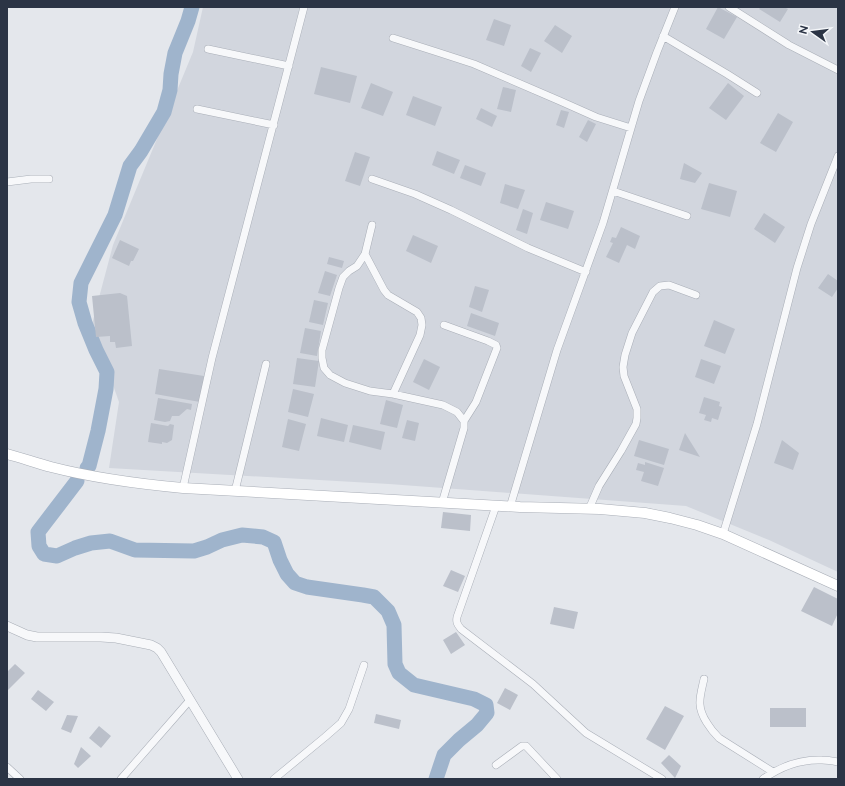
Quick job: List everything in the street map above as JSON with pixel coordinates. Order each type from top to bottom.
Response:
[{"type":"main road","points":[[7,454],[52,467],[102,478],[152,486],[510,507],[589,509],[645,513],[697,525],[723,534],[838,586]]},
{"type":"street","points":[[183,488],[212,358],[304,7]]},
{"type":"street","points":[[510,507],[557,350],[603,224],[644,87],[674,7]]},
{"type":"street","points":[[729,7],[789,45],[838,70]]},
{"type":"street","points":[[663,36],[757,93]]},
{"type":"street","points":[[393,38],[474,64],[560,100],[596,117],[631,128]]},
{"type":"street","points":[[208,49],[289,66]]},
{"type":"street","points":[[197,109],[274,125]]},
{"type":"street","points":[[723,534],[757,424],[797,268],[811,224],[838,156]]},
{"type":"street","points":[[7,182],[32,179],[49,179]]},
{"type":"street","points":[[372,180],[422,197],[528,248],[586,272]]},
{"type":"street","points":[[613,191],[688,216]]},
{"type":"street","points":[[372,225],[365,254],[357,266],[343,277],[339,288],[322,350],[324,368],[330,375],[344,383],[443,405],[457,412],[464,421]]},
{"type":"street","points":[[365,254],[388,295],[417,312],[421,318],[422,325],[420,334],[393,394]]},
{"type":"street","points":[[589,509],[599,486],[625,445],[636,424],[637,409],[624,376],[623,367],[632,333],[653,292],[660,286],[669,285],[696,295]]},
{"type":"street","points":[[442,503],[464,428],[464,421],[476,402],[498,348],[496,345],[488,341],[444,325]]},
{"type":"street","points":[[235,491],[266,364]]},
{"type":"street","points":[[496,506],[456,621],[457,625],[533,684],[586,733],[662,779]]},
{"type":"street","points":[[7,626],[27,635],[37,637],[116,638],[151,645],[157,648],[162,652],[238,779]]},
{"type":"street","points":[[274,779],[341,723],[349,709],[364,665]]},
{"type":"street","points":[[704,679],[700,698],[700,710],[713,732],[719,738],[773,772]]},
{"type":"street","points":[[121,779],[190,700]]},
{"type":"street","points":[[496,765],[522,746],[526,746],[557,779]]},
{"type":"street","points":[[763,779],[773,772],[799,762],[823,760],[838,762]]},
{"type":"street","points":[[7,767],[20,779]]},
{"type":"shaded area","points":[[203,7],[838,7],[838,572],[769,540],[686,506],[389,484],[109,468],[119,402],[92,324],[113,245],[193,52]]},
{"type":"building","points":[[718,7],[737,17],[724,39],[706,29]]},
{"type":"building","points":[[761,7],[784,7],[788,9],[780,22],[759,9]]},
{"type":"building","points":[[494,19],[511,25],[504,46],[486,40]]},
{"type":"building","points":[[555,25],[572,36],[562,53],[544,41]]},
{"type":"building","points":[[530,48],[541,53],[531,72],[521,66]]},
{"type":"building","points":[[321,67],[357,76],[350,103],[314,94]]},
{"type":"building","points":[[371,83],[393,92],[383,116],[361,108]]},
{"type":"building","points":[[728,83],[744,96],[726,120],[709,108]]},
{"type":"building","points":[[503,87],[516,90],[511,112],[497,109]]},
{"type":"building","points":[[413,96],[442,107],[435,126],[406,115]]},
{"type":"building","points":[[481,108],[497,116],[492,127],[476,119]]},
{"type":"building","points":[[561,110],[569,112],[564,128],[556,125]]},
{"type":"building","points":[[778,113],[793,122],[776,152],[760,143]]},
{"type":"building","points":[[588,120],[596,124],[587,142],[579,137]]},
{"type":"building","points":[[437,151],[460,160],[454,174],[432,165]]},
{"type":"building","points":[[355,152],[370,157],[360,186],[345,181]]},
{"type":"building","points":[[684,163],[702,173],[695,183],[680,179]]},
{"type":"building","points":[[465,165],[486,173],[481,186],[460,178]]},
{"type":"building","points":[[709,183],[737,191],[730,217],[701,209]]},
{"type":"building","points":[[505,184],[525,190],[518,209],[500,203]]},
{"type":"building","points":[[546,202],[574,211],[568,229],[540,220]]},
{"type":"building","points":[[523,209],[533,213],[527,234],[516,230]]},
{"type":"building","points":[[764,213],[785,227],[775,243],[754,229]]},
{"type":"building","points":[[621,227],[640,236],[635,249],[627,245],[619,263],[606,257],[613,243],[610,242],[612,237],[616,238]]},
{"type":"building","points":[[413,235],[438,246],[431,263],[406,251]]},
{"type":"building","points":[[120,240],[139,249],[129,266],[112,258]]},
{"type":"building","points":[[329,257],[344,261],[342,268],[327,264]]},
{"type":"building","points":[[325,271],[337,275],[330,296],[318,293]]},
{"type":"building","points":[[828,274],[838,281],[838,288],[832,297],[818,288]]},
{"type":"building","points":[[475,286],[489,290],[482,312],[469,307]]},
{"type":"building","points":[[120,293],[127,296],[132,346],[116,348],[115,342],[110,342],[110,336],[96,337],[92,296]]},
{"type":"building","points":[[314,300],[328,303],[323,325],[309,322]]},
{"type":"building","points":[[471,313],[499,323],[495,336],[467,326]]},
{"type":"building","points":[[714,320],[735,329],[725,354],[704,346]]},
{"type":"building","points":[[305,328],[321,331],[317,356],[300,353]]},
{"type":"building","points":[[297,358],[319,361],[315,387],[293,384]]},
{"type":"building","points":[[424,359],[440,367],[429,390],[413,382]]},
{"type":"building","points":[[701,359],[721,366],[714,384],[695,377]]},
{"type":"building","points":[[159,369],[204,376],[200,402],[155,394]]},
{"type":"building","points":[[293,389],[314,394],[308,417],[288,412]]},
{"type":"building","points":[[704,397],[720,402],[719,406],[722,407],[718,420],[712,418],[711,422],[704,420],[706,415],[699,413]]},
{"type":"building","points":[[158,398],[192,404],[191,410],[187,409],[179,416],[172,416],[170,421],[165,422],[154,420]]},
{"type":"building","points":[[386,400],[403,405],[397,428],[380,424]]},
{"type":"building","points":[[321,418],[348,425],[344,442],[317,436]]},
{"type":"building","points":[[288,419],[306,424],[299,451],[282,447]]},
{"type":"building","points":[[407,420],[419,423],[415,441],[402,438]]},
{"type":"building","points":[[151,423],[168,426],[170,424],[174,425],[172,440],[167,443],[162,442],[162,444],[148,442]]},
{"type":"building","points":[[353,425],[385,432],[381,450],[349,442]]},
{"type":"building","points":[[685,433],[700,457],[679,450]]},
{"type":"building","points":[[639,440],[669,449],[664,465],[634,456]]},
{"type":"building","points":[[782,440],[799,453],[793,470],[774,463]]},
{"type":"building","points":[[645,462],[664,468],[658,486],[641,481],[644,472],[636,470],[638,463],[645,465]]},
{"type":"building","points":[[443,512],[471,515],[470,531],[441,528]]},
{"type":"building","points":[[451,570],[465,576],[458,592],[443,586]]},
{"type":"building","points":[[814,587],[838,599],[838,613],[832,626],[801,611]]},
{"type":"building","points":[[554,607],[578,612],[574,629],[550,624]]},
{"type":"building","points":[[456,632],[465,645],[451,654],[443,640]]},
{"type":"building","points":[[15,664],[25,673],[7,691],[7,672]]},
{"type":"building","points":[[505,688],[518,695],[510,710],[497,703]]},
{"type":"building","points":[[38,690],[54,702],[46,711],[31,699]]},
{"type":"building","points":[[665,706],[684,716],[665,750],[646,739]]},
{"type":"building","points":[[770,708],[806,708],[806,727],[770,727]]},
{"type":"building","points":[[376,714],[401,720],[399,729],[374,723]]},
{"type":"building","points":[[67,715],[78,716],[71,733],[61,729]]},
{"type":"building","points":[[99,726],[111,736],[101,748],[89,738]]},
{"type":"building","points":[[81,747],[91,756],[78,768],[74,764]]},
{"type":"building","points":[[669,755],[681,766],[675,778],[661,763]]},
{"type":"waterway","points":[[87,468],[89,466],[98,431],[106,389],[107,372],[85,323],[79,302],[81,283],[115,215],[130,166],[141,151],[164,112],[170,90],[175,53],[192,7]]},
{"type":"waterway","points":[[77,481],[38,532],[39,546],[44,554],[57,556],[91,543],[110,541],[135,550],[194,551],[222,540],[242,535],[263,537],[274,542],[280,560],[287,574],[295,583],[307,587],[374,597],[388,611],[394,625],[395,664],[399,673],[414,685],[474,699],[486,705],[487,713],[477,725],[444,755],[436,779]]}]
